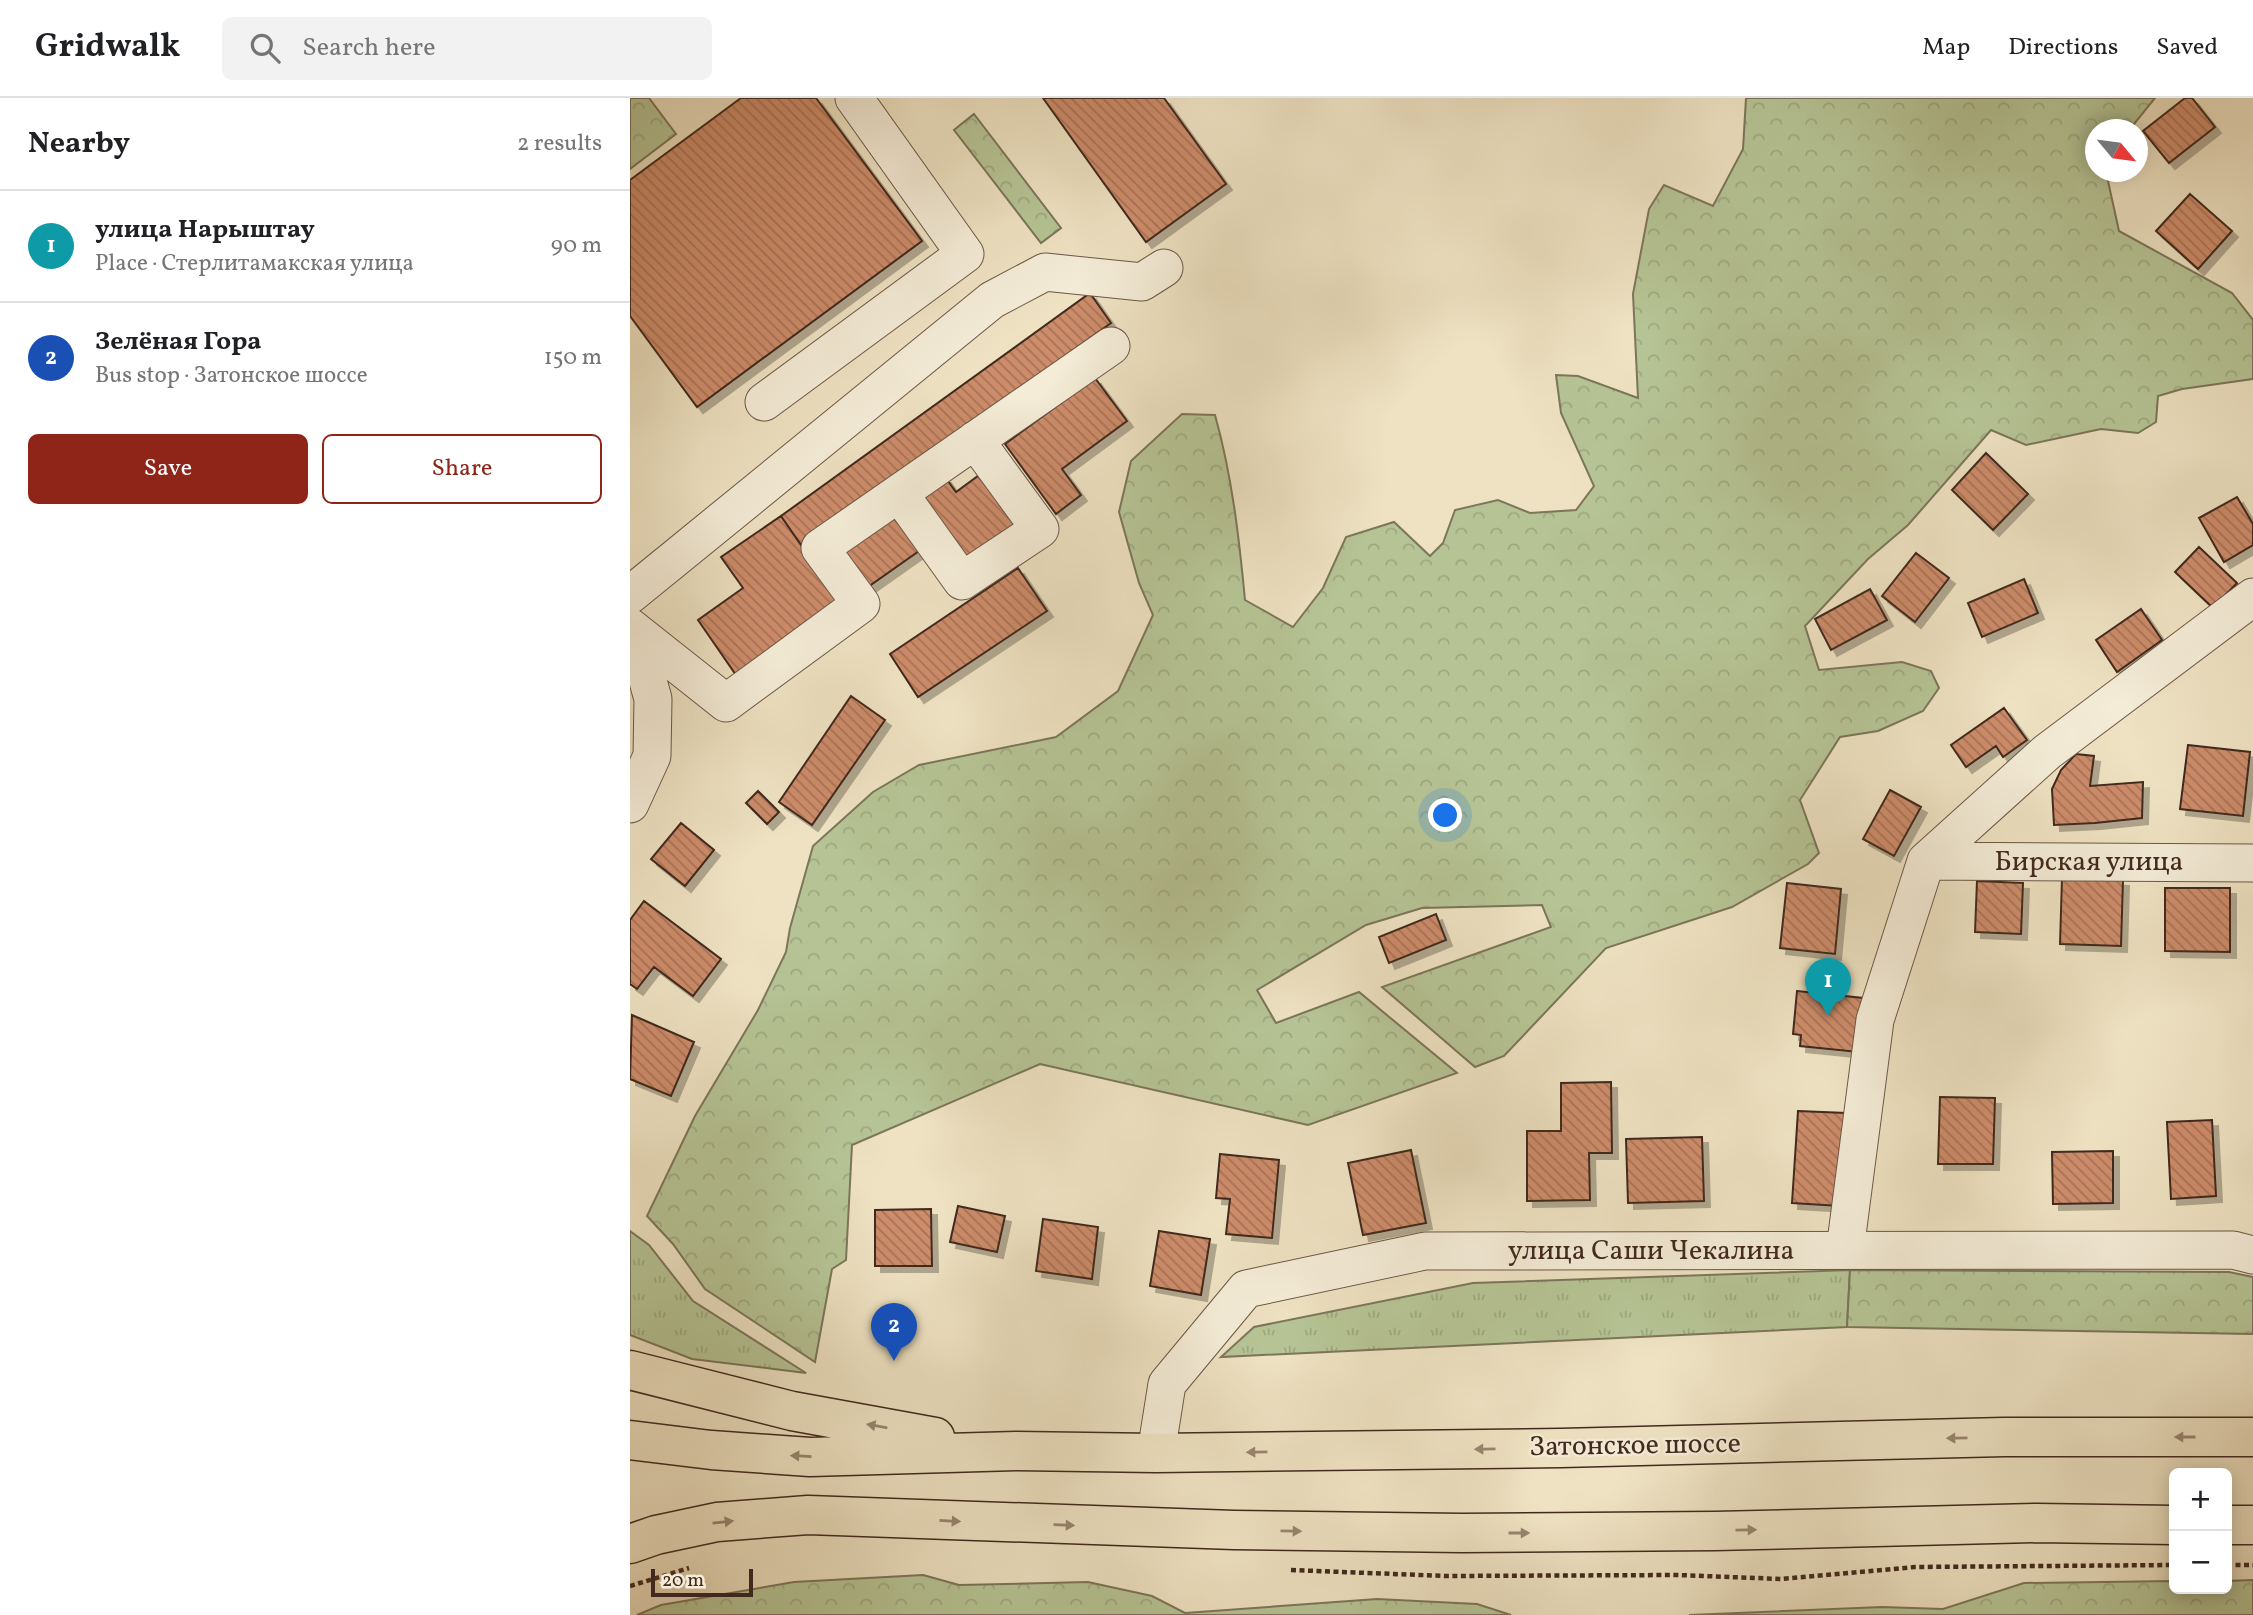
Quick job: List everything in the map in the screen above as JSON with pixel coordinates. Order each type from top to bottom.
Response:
[{"type":"main road","points":[[630,1370],[792,1411],[1016,1451]]},
{"type":"main road","name":"Затонское шоссе","points":[[1016,1451],[1156,1453],[1561,1448],[2004,1437],[2253,1437]]},
{"type":"main road","points":[[630,1440],[711,1450],[810,1457],[1016,1451]]},
{"type":"main road","points":[[630,1544],[656,1535],[717,1522],[808,1515],[1234,1531],[1462,1533],[1715,1531],[2036,1523],[2169,1525]]},
{"type":"main road","points":[[2232,1525],[2253,1525]]},
{"type":"street","points":[[764,402],[965,254],[854,98]]},
{"type":"street","points":[[631,618],[992,300],[1045,272],[1142,282],[1164,268]]},
{"type":"street","points":[[631,618],[726,703],[861,604],[820,548],[1111,346]]},
{"type":"street","points":[[898,493],[962,581],[1040,529],[975,440]]},
{"type":"street","points":[[1844,1250],[1875,1020],[1926,861],[2047,752],[2253,597]]},
{"type":"street","points":[[630,804],[652,755],[653,699],[631,618]]},
{"type":"street","name":"Бирская улица","points":[[1926,861],[2253,863]]},
{"type":"street","name":"улица Саши Чекалина","points":[[1156,1453],[1167,1384],[1246,1289],[1425,1251],[2234,1250],[2253,1255]]},
{"type":"path","points":[[2232,1565],[2253,1565]]},
{"type":"green space","points":[[630,98],[649,98],[676,134],[630,169]]},
{"type":"green space","points":[[1746,98],[2155,98],[2138,119],[2085,119],[2085,182],[2108,182],[2119,231],[2232,293],[2253,320],[2253,379],[2182,389],[2158,396],[2156,422],[2138,433],[2101,429],[2026,445],[1991,430],[1908,525],[1868,559],[1805,626],[1819,670],[1902,662],[1931,671],[1939,688],[1923,711],[1878,731],[1840,737],[1800,800],[1819,853],[1808,864],[1732,907],[1606,948],[1504,1056],[1475,1067],[1382,987],[1551,927],[1542,905],[1422,908],[1366,925],[1257,990],[1276,1023],[1359,992],[1457,1073],[1308,1125],[1040,1064],[852,1145],[846,1260],[832,1269],[815,1362],[705,1289],[673,1244],[647,1216],[695,1116],[758,1010],[786,952],[813,846],[873,792],[919,765],[1056,737],[1118,691],[1153,615],[1139,583],[1119,512],[1131,461],[1182,414],[1215,415],[1234,507],[1245,600],[1293,627],[1323,588],[1346,537],[1394,522],[1430,556],[1443,543],[1455,510],[1498,500],[1530,513],[1576,510],[1594,486],[1561,413],[1556,375],[1578,376],[1638,398],[1633,294],[1649,209],[1664,185],[1713,206],[1743,149]]},
{"type":"green space","points":[[974,114],[1061,228],[1041,243],[954,130]]},
{"type":"green space","points":[[630,1231],[649,1245],[693,1301],[806,1373],[692,1359],[630,1335]]},
{"type":"green space","points":[[1850,1270],[1847,1327],[1221,1357],[1254,1327],[1473,1283]]},
{"type":"green space","points":[[1850,1270],[2229,1272],[2253,1277],[2253,1334],[1847,1327]]},
{"type":"green space","points":[[923,1575],[959,1585],[1088,1582],[1152,1596],[1185,1613],[1377,1599],[1477,1604],[1511,1615],[637,1615],[661,1605],[794,1582]]},
{"type":"green space","points":[[2253,1580],[2253,1615],[1689,1615],[1882,1607],[1943,1609],[2024,1583],[2169,1581],[2169,1594],[2232,1594],[2232,1581]]},
{"type":"building","points":[[741,98],[816,98],[922,241],[697,407],[630,316],[630,180]]},
{"type":"building","points":[[1043,98],[1164,98],[1226,184],[1146,242]]},
{"type":"building","points":[[2185,98],[2192,98],[2215,127],[2169,163],[2148,137],[2148,127]]},
{"type":"building","points":[[2190,194],[2232,231],[2198,269],[2156,231]]},
{"type":"building","points":[[1090,293],[1111,323],[801,545],[781,516]]},
{"type":"building","points":[[1095,378],[1127,421],[1062,469],[1081,495],[1056,514],[1005,444]]},
{"type":"building","points":[[1986,453],[2028,494],[1993,530],[1952,490]]},
{"type":"building","points":[[982,473],[1018,522],[962,563],[916,499],[945,477],[956,492]]},
{"type":"building","points":[[2237,497],[2253,524],[2253,545],[2224,562],[2199,518]]},
{"type":"building","points":[[781,516],[841,603],[736,675],[698,620],[743,588],[721,557]]},
{"type":"building","points":[[894,516],[919,551],[865,589],[840,553]]},
{"type":"building","points":[[2199,547],[2237,583],[2213,608],[2175,572]]},
{"type":"building","points":[[1916,553],[1949,578],[1915,622],[1882,596]]},
{"type":"building","points":[[1018,568],[1047,611],[918,697],[890,654]]},
{"type":"building","points":[[2024,579],[2038,613],[1982,637],[1968,603]]},
{"type":"building","points":[[1870,589],[1887,620],[1831,650],[1815,619]]},
{"type":"building","points":[[2141,609],[2162,640],[2117,672],[2096,640]]},
{"type":"building","points":[[851,696],[885,720],[812,825],[779,802]]},
{"type":"building","points":[[2004,708],[2027,740],[2003,757],[1996,746],[1966,767],[1951,745]]},
{"type":"building","points":[[2188,745],[2250,752],[2243,816],[2180,809]]},
{"type":"building","points":[[2076,754],[2094,756],[2090,786],[2143,782],[2142,818],[2054,825],[2052,789],[2061,770]]},
{"type":"building","points":[[1890,790],[1921,807],[1894,856],[1863,839]]},
{"type":"building","points":[[758,791],[779,812],[767,824],[746,803]]},
{"type":"building","points":[[681,823],[714,850],[685,886],[651,859]]},
{"type":"building","points":[[2062,878],[2123,880],[2121,946],[2060,944]]},
{"type":"building","points":[[1977,881],[2023,883],[2021,934],[1975,932]]},
{"type":"building","points":[[1787,883],[1841,889],[1835,954],[1780,948]]},
{"type":"building","points":[[2165,888],[2230,888],[2230,952],[2165,951]]},
{"type":"building","points":[[644,901],[721,959],[693,996],[654,967],[637,989],[630,984],[630,920]]},
{"type":"building","points":[[1436,914],[1446,940],[1389,963],[1379,937]]},
{"type":"building","points":[[1797,991],[1863,998],[1858,1052],[1800,1046],[1801,1035],[1793,1034]]},
{"type":"building","points":[[632,1015],[694,1042],[671,1096],[630,1079]]},
{"type":"building","points":[[1611,1082],[1612,1153],[1589,1153],[1590,1200],[1527,1201],[1527,1131],[1561,1131],[1561,1083]]},
{"type":"building","points":[[1940,1097],[1995,1098],[1993,1164],[1938,1164]]},
{"type":"building","points":[[1798,1111],[1846,1113],[1840,1206],[1792,1203]]},
{"type":"building","points":[[2212,1120],[2216,1196],[2171,1199],[2167,1122]]},
{"type":"building","points":[[1702,1137],[1704,1201],[1628,1203],[1626,1139]]},
{"type":"building","points":[[1411,1150],[1426,1223],[1363,1235],[1348,1163]]},
{"type":"building","points":[[2113,1151],[2113,1203],[2053,1204],[2052,1152]]},
{"type":"building","points":[[1220,1154],[1279,1160],[1272,1238],[1226,1234],[1230,1199],[1216,1198]]},
{"type":"building","points":[[958,1206],[1005,1216],[997,1252],[950,1242]]},
{"type":"building","points":[[931,1209],[932,1266],[875,1266],[875,1210]]},
{"type":"building","points":[[1043,1219],[1098,1227],[1092,1279],[1036,1271]]},
{"type":"building","points":[[1159,1231],[1210,1239],[1201,1295],[1150,1286]]},
{"type":"place","name":"улица Нарыштау","points":[[1828,1016]]},
{"type":"place","name":"Зелёная Гора","points":[[894,1361]]}]
